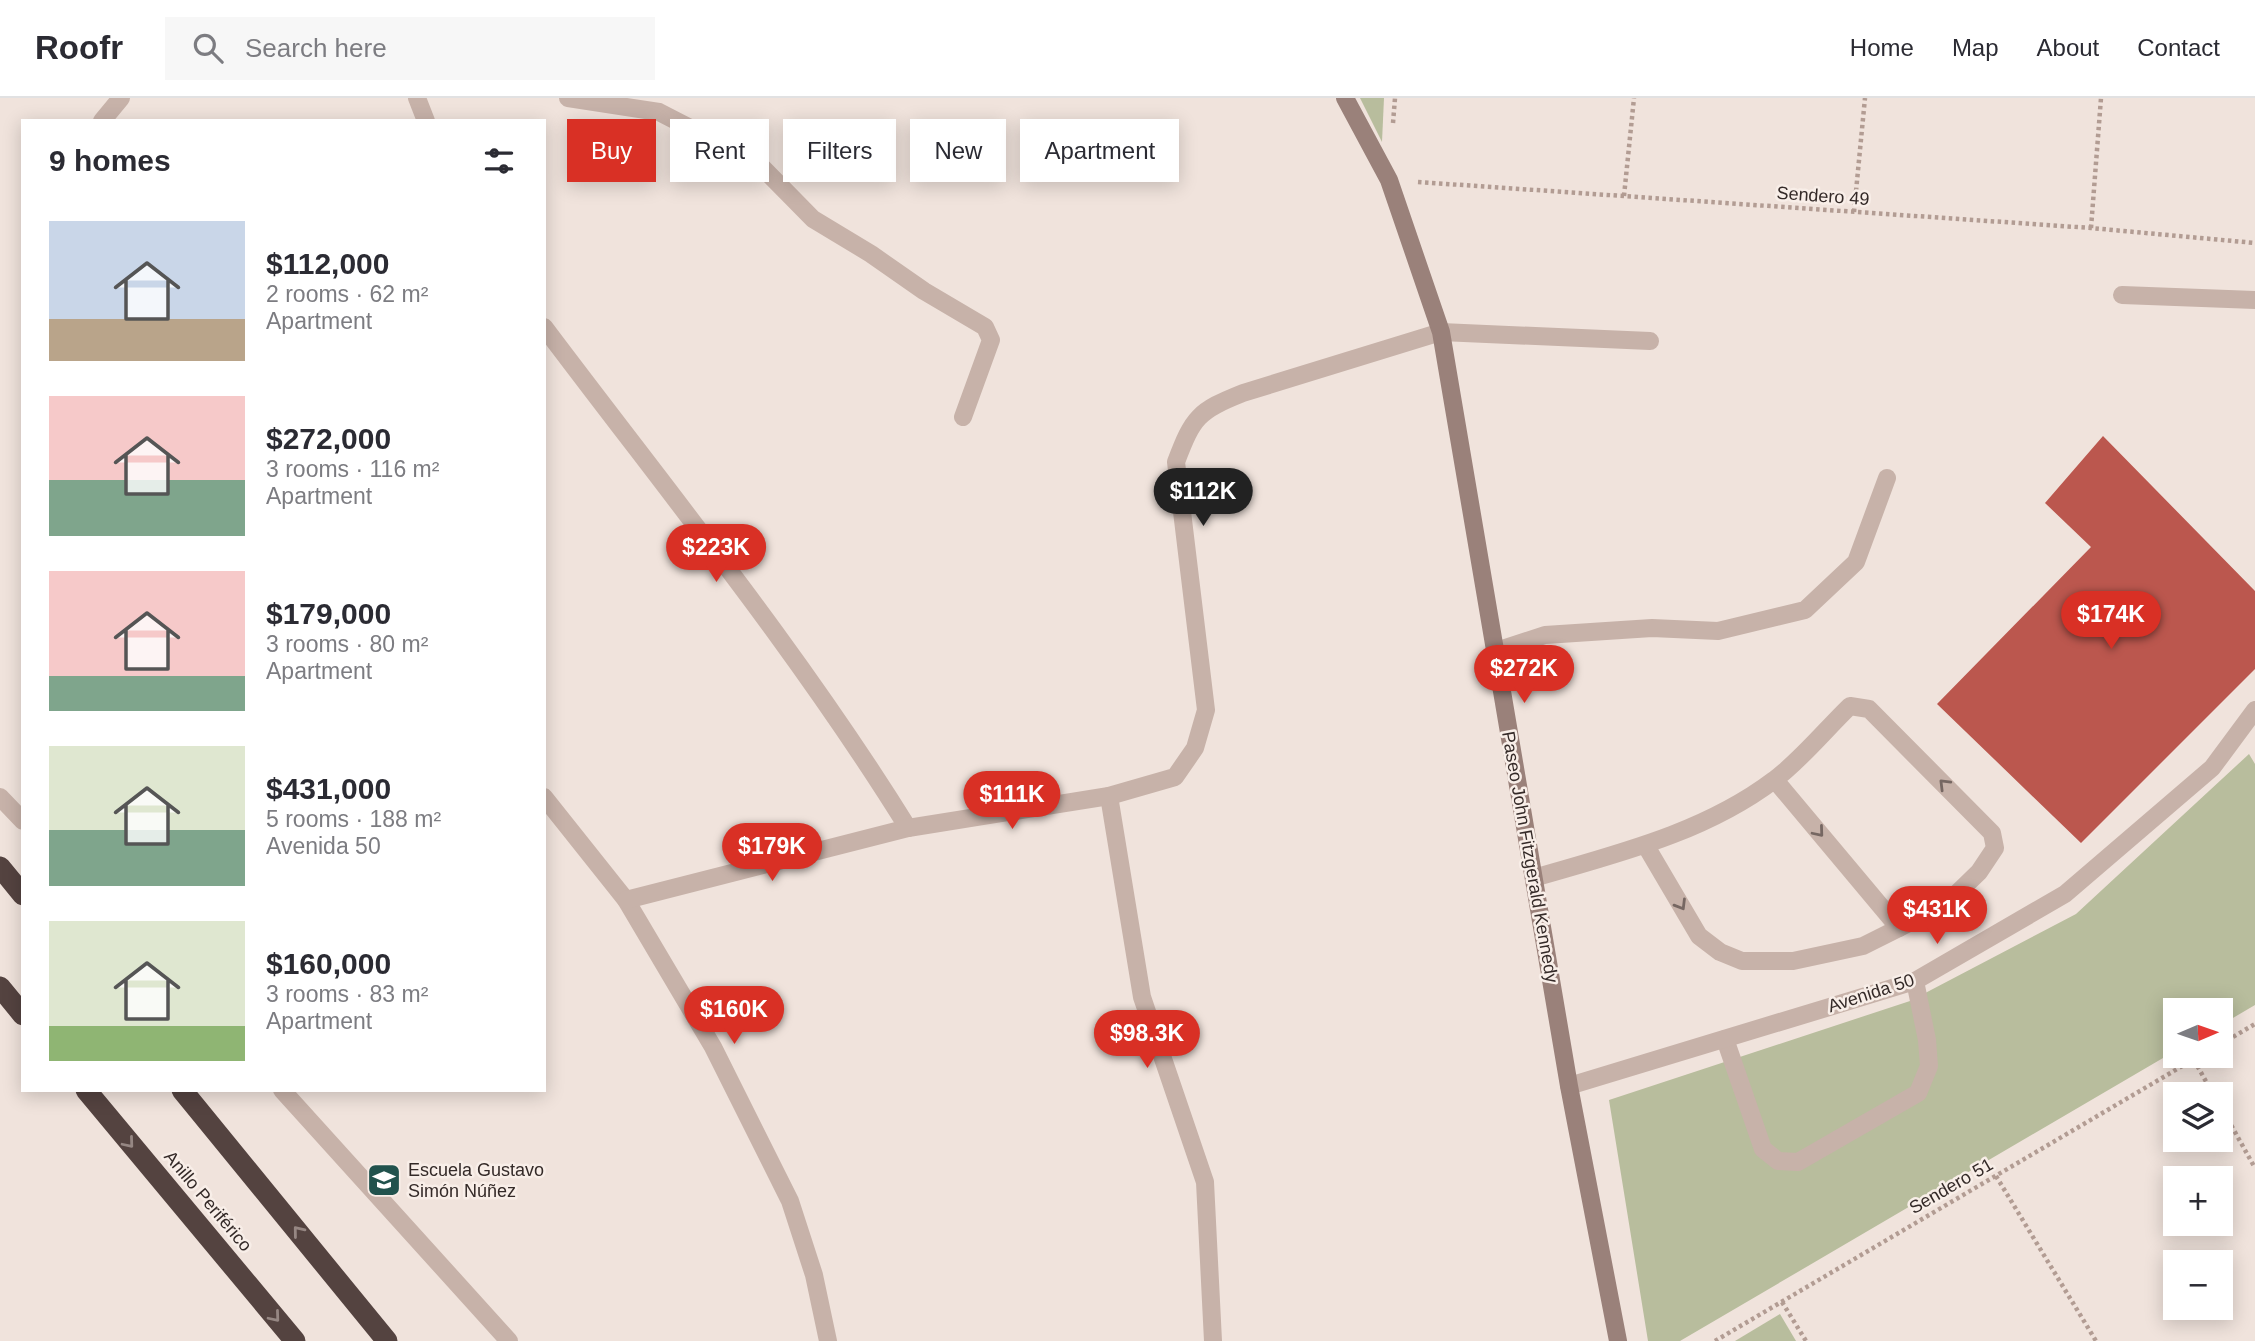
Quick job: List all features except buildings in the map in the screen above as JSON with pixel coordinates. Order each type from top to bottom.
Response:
[{"type":"highway","points":[[0,867],[21,893]]},
{"type":"highway","points":[[0,987],[21,1013]]},
{"type":"highway","name":"Anillo Periférico","points":[[88,1092],[295,1341]]},
{"type":"highway","points":[[184,1092],[387,1341]]},
{"type":"street","points":[[104,119],[121,98]]},
{"type":"street","points":[[417,98],[425,119]]},
{"type":"street","points":[[568,98],[659,112],[758,163],[813,219],[871,254],[923,291],[985,327],[991,340],[963,417]]},
{"type":"street","name":"Paseo John Fitzgerald Kennedy","points":[[1345,98],[1389,180],[1441,332],[1569,1086],[1618,1341]]},
{"type":"street","points":[[2122,295],[2255,300]]},
{"type":"street","points":[[546,330],[758,606],[856,744],[908,828]]},
{"type":"street","points":[[626,901],[908,828],[1109,796],[1175,777],[1195,748],[1206,710],[1176,462],[1189,427],[1212,405],[1441,332],[1650,341]]},
{"type":"street","points":[[1496,651],[1545,635],[1652,628],[1718,631],[1805,610],[1856,562],[1888,478]]},
{"type":"street","points":[[1534,878],[1646,846],[1728,809],[1775,780],[1850,706],[1869,709],[1992,833],[1995,848],[1979,872],[1946,904],[1863,946],[1793,961],[1742,961],[1720,953],[1699,936],[1646,846]]},
{"type":"street","name":"Avenida 50","points":[[1569,1086],[1915,981],[2065,894],[2212,768],[2255,710]]},
{"type":"street","points":[[1775,780],[1899,928]]},
{"type":"street","points":[[1109,796],[1142,997],[1205,1182],[1213,1341]]},
{"type":"street","points":[[0,797],[21,819]]},
{"type":"street","points":[[546,800],[626,901],[713,1047],[790,1201],[814,1275],[828,1341]]},
{"type":"street","points":[[1725,1039],[1763,1149],[1778,1161],[1798,1162],[1918,1093],[1929,1066],[1927,1040],[1915,981]]},
{"type":"street","points":[[284,1092],[509,1341]]},
{"type":"path","points":[[1624,197],[1633,98]]},
{"type":"path","points":[[1854,212],[1865,98]]},
{"type":"path","points":[[2091,228],[2101,98]]},
{"type":"path","name":"Sendero 49","points":[[1389,180],[2091,228],[2255,243]]},
{"type":"path","points":[[2233,1037],[2255,1024]]},
{"type":"path","name":"Sendero 51","points":[[1715,1341],[2179,1068]]},
{"type":"path","points":[[2233,1129],[2255,1168]]},
{"type":"path","points":[[1997,1176],[2096,1341]]},
{"type":"path","points":[[1782,1302],[1806,1341]]},
{"type":"green space","points":[[1360,98],[1384,98],[1382,142]]},
{"type":"green space","points":[[2249,754],[2255,764],[2255,1005],[2233,1018],[2233,998],[2163,998],[2163,1058],[1680,1341],[1648,1341],[1609,1100],[1910,1001],[2076,914]]},
{"type":"green space","points":[[1780,1314],[1796,1341],[1735,1341]]},
{"type":"place","name":"Escuela Gustavo Simón Núñez","points":[[384,1180]]}]
